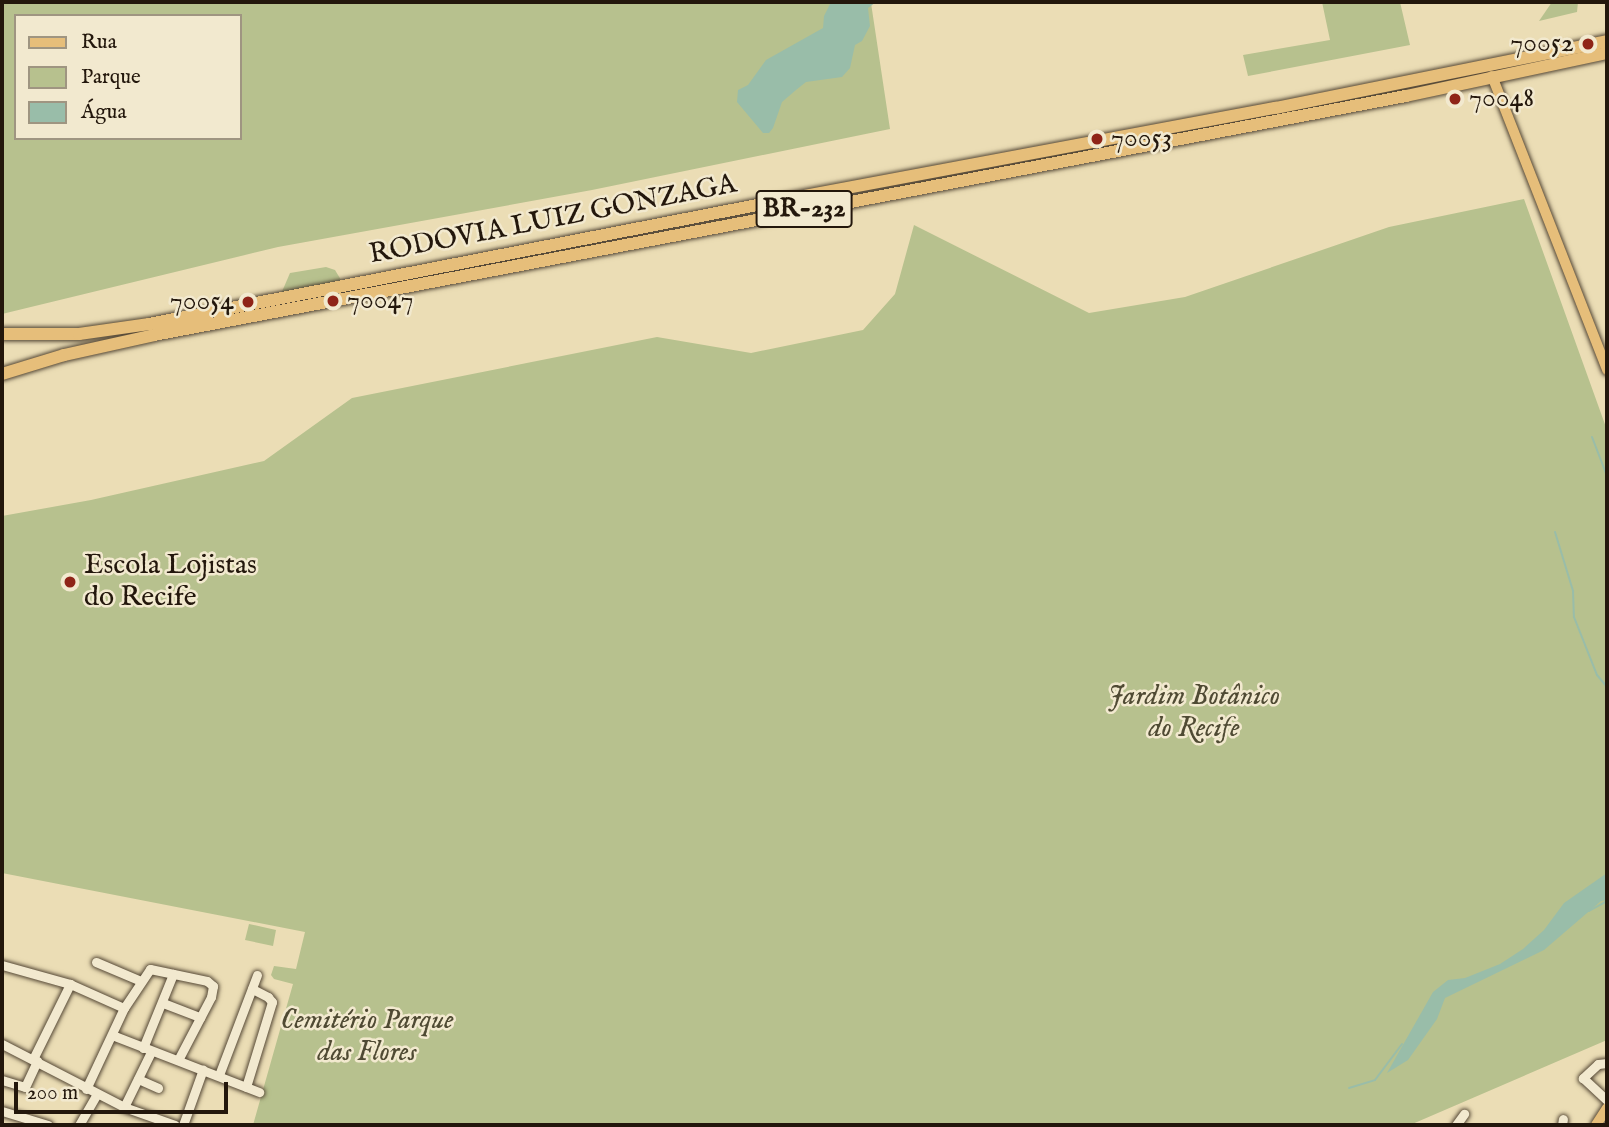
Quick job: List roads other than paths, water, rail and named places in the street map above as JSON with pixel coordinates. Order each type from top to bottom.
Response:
[{"type":"highway","name":"RODOVIA LUIZ GONZAGA","points":[[2,334],[79,334],[149,324],[788,199],[1276,108],[1607,41]]},
{"type":"highway","name":"RODOVIA LUIZ GONZAGA","points":[[2,374],[64,355],[154,335],[1406,96],[1607,53]]},
{"type":"main road","points":[[1492,76],[1607,370]]},
{"type":"main road","points":[[1596,1125],[1607,1108]]},
{"type":"street","points":[[96,962],[141,981]]},
{"type":"street","points":[[2,965],[71,984],[124,1009]]},
{"type":"street","points":[[86,1089],[124,1009],[150,969],[211,982],[213,990],[178,1060]]},
{"type":"street","points":[[124,1107],[138,1079],[173,974]]},
{"type":"street","points":[[219,1075],[257,975]]},
{"type":"street","points":[[2,1080],[25,1087],[71,984]]},
{"type":"street","points":[[246,1087],[272,1007],[268,997],[252,989]]},
{"type":"street","points":[[163,1003],[201,1017]]},
{"type":"street","points":[[112,1035],[259,1092]]},
{"type":"street","points":[[2,1044],[124,1107],[175,1125]]},
{"type":"street","points":[[1607,1063],[1598,1064],[1583,1078],[1607,1100]]},
{"type":"street","points":[[183,1125],[203,1069]]},
{"type":"street","points":[[138,1079],[158,1088]]},
{"type":"street","points":[[79,1125],[97,1094]]},
{"type":"street","points":[[2,1111],[48,1125]]},
{"type":"street","points":[[1457,1125],[1464,1114]]},
{"type":"water","points":[[831,2],[876,2],[868,8],[870,26],[862,41],[855,45],[850,68],[842,77],[806,82],[782,102],[773,128],[769,133],[763,133],[737,102],[738,90],[748,85],[766,60],[823,28],[824,16]]},
{"type":"water","points":[[1607,873],[1607,900],[1601,901],[1544,950],[1445,998],[1437,1019],[1408,1060],[1387,1073],[1433,992],[1448,980],[1465,978],[1500,964],[1523,949],[1544,930],[1564,903]]},
{"type":"waterway","points":[[1592,437],[1607,476]]},
{"type":"waterway","points":[[1555,532],[1573,591],[1574,617],[1597,675],[1607,687]]},
{"type":"waterway","points":[[1589,911],[1607,901]]},
{"type":"waterway","points":[[1349,1088],[1375,1080],[1402,1044]]},
{"type":"place","name":"70052","points":[[1588,44]]},
{"type":"place","name":"70048","points":[[1455,99]]},
{"type":"place","name":"70053","points":[[1097,139]]},
{"type":"place","name":"70047","points":[[333,301]]},
{"type":"place","name":"70054","points":[[248,302]]},
{"type":"place","name":"Escola Lojistas do Recife","points":[[70,582]]},
{"type":"park label","name":"Jardim Botânico do Recife","points":[[1194,713]]},
{"type":"park label","name":"Cemitério Parque das Flores","points":[[367,1037]]}]
